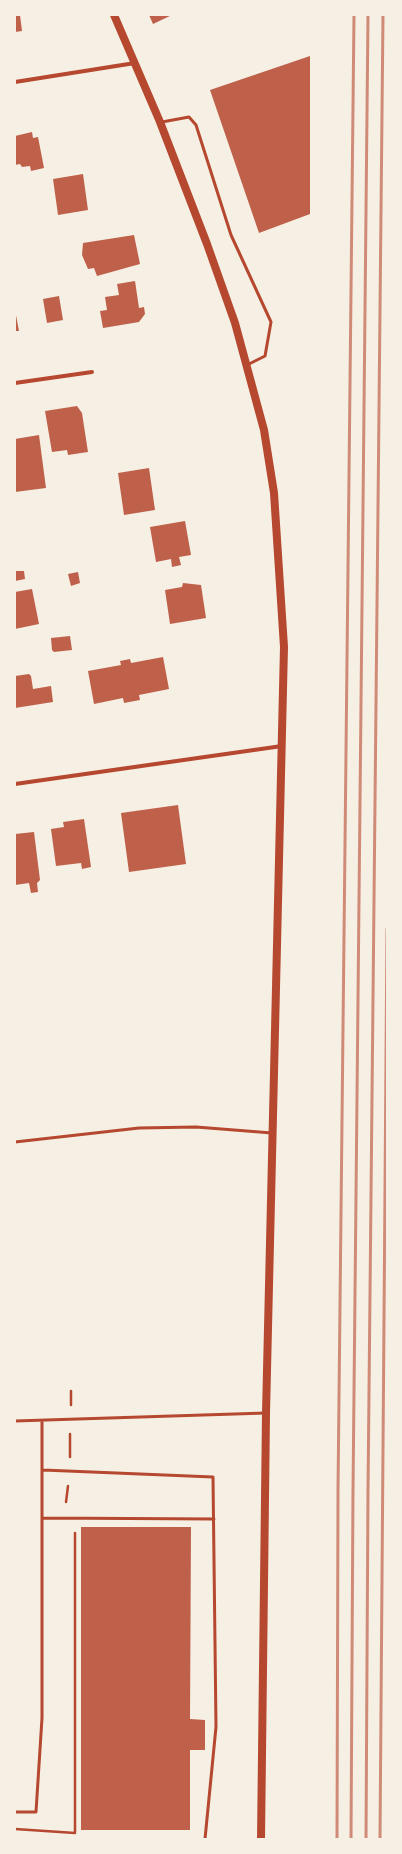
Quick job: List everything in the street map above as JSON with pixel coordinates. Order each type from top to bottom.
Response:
[{"type":"main road","points":[[114,15],[160,122],[207,244],[235,323],[264,430],[274,493],[284,647],[283,746],[266,1413],[262,1839]]},
{"type":"street","points":[[15,82],[135,63]]},
{"type":"street","points":[[15,383],[92,372]]},
{"type":"street","points":[[15,784],[283,746]]},
{"type":"lane","points":[[160,122],[189,117],[196,125],[231,235],[272,322],[265,356],[246,366]]},
{"type":"lane","points":[[15,1142],[139,1128],[196,1127],[273,1133]]},
{"type":"lane","points":[[15,1421],[266,1413]]},
{"type":"lane","points":[[15,1812],[36,1812],[42,1718],[42,1421]]},
{"type":"lane","points":[[43,1470],[213,1477],[216,1728],[205,1839]]},
{"type":"lane","points":[[42,1518],[214,1519]]},
{"type":"path","points":[[15,1830],[75,1833],[75,1532],[62,1531],[69,1472],[71,1391]]},
{"type":"building","points":[[15,15],[20,15],[22,31],[15,32]]},
{"type":"building","points":[[149,15],[172,15],[153,24]]},
{"type":"building","points":[[310,56],[310,214],[259,233],[210,90]]},
{"type":"building","points":[[32,132],[33,138],[38,137],[44,168],[31,171],[30,166],[22,167],[20,164],[15,165],[15,136]]},
{"type":"building","points":[[83,174],[88,210],[58,215],[53,179]]},
{"type":"building","points":[[134,235],[140,264],[97,276],[94,268],[88,269],[82,255],[83,243]]},
{"type":"building","points":[[135,281],[139,308],[144,307],[145,314],[139,322],[103,328],[100,311],[107,310],[105,297],[119,295],[117,284]]},
{"type":"building","points":[[59,296],[63,320],[47,323],[43,299]]},
{"type":"building","points":[[15,310],[19,331],[15,331]]},
{"type":"building","points":[[77,406],[82,413],[88,452],[68,455],[67,450],[52,452],[45,411]]},
{"type":"building","points":[[39,435],[46,488],[15,492],[15,439]]},
{"type":"building","points":[[149,468],[155,510],[124,515],[118,473]]},
{"type":"building","points":[[185,521],[191,555],[179,557],[181,565],[172,567],[171,559],[156,562],[150,527]]},
{"type":"building","points":[[15,571],[24,571],[25,579],[15,581]]},
{"type":"building","points":[[78,572],[80,583],[71,586],[68,574]]},
{"type":"building","points":[[183,583],[201,585],[206,618],[170,624],[165,590],[182,587]]},
{"type":"building","points":[[32,589],[39,624],[15,629],[15,592]]},
{"type":"building","points":[[70,636],[72,650],[54,652],[52,650],[51,638]]},
{"type":"building","points":[[163,657],[169,689],[139,695],[140,700],[124,703],[123,698],[94,704],[88,671],[121,665],[120,661],[130,659],[131,663]]},
{"type":"building","points":[[29,674],[31,676],[33,689],[51,686],[53,702],[15,708],[15,676]]},
{"type":"building","points":[[178,805],[186,864],[129,872],[121,813]]},
{"type":"building","points":[[84,819],[91,867],[82,869],[81,863],[56,866],[51,829],[64,827],[63,822]]},
{"type":"building","points":[[34,832],[40,880],[37,883],[38,892],[31,893],[29,883],[15,885],[15,834]]},
{"type":"building","points":[[81,1527],[191,1527],[190,1719],[205,1720],[205,1750],[190,1750],[190,1830],[81,1830]]},
{"type":"railway","points":[[337,1839],[338,1489],[354,15]]},
{"type":"railway","points":[[351,1839],[353,1489],[368,15]]},
{"type":"railway","points":[[366,1839],[368,1489],[383,15]]},
{"type":"railway","points":[[380,1839],[387,929]]}]
